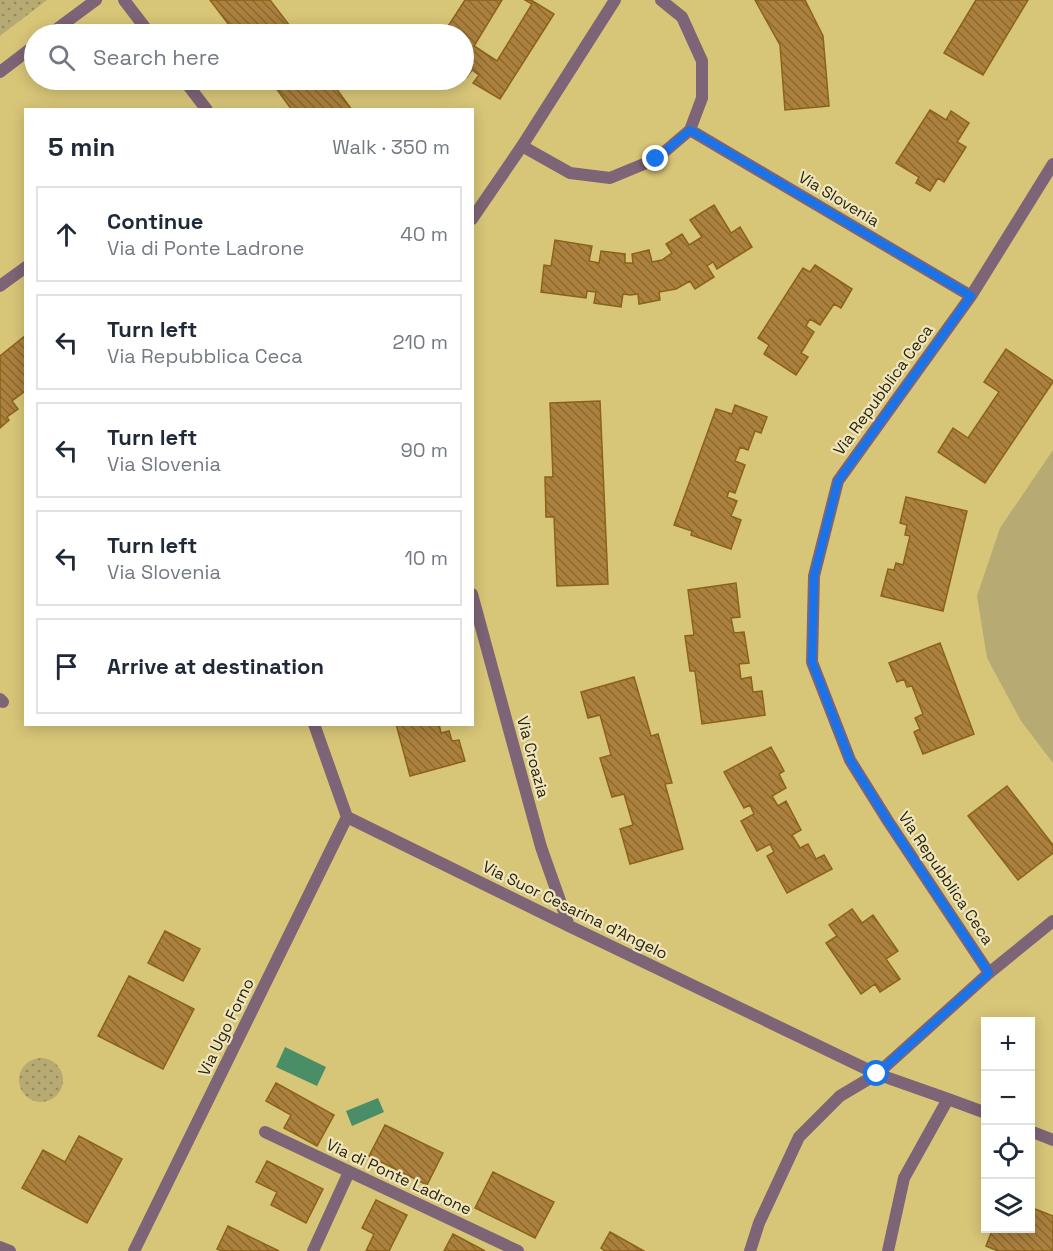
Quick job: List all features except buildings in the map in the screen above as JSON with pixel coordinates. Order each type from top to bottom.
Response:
[{"type":"street","points":[[64,24],[96,0]]},
{"type":"street","points":[[124,0],[142,24]]},
{"type":"street","points":[[474,216],[522,146],[615,0]]},
{"type":"street","points":[[522,146],[570,173],[610,178],[656,159],[690,130],[702,98],[702,61],[682,17],[661,0]]},
{"type":"street","points":[[0,72],[24,54]]},
{"type":"street","points":[[192,90],[205,108]]},
{"type":"street","name":"Via Slovenia","points":[[690,130],[971,296]]},
{"type":"street","name":"Via Repubblica Ceca","points":[[989,973],[850,760],[812,662],[814,576],[838,481],[971,296],[1053,164]]},
{"type":"street","points":[[0,286],[24,268]]},
{"type":"street","name":"Via Croazia","points":[[474,601],[541,847],[569,926]]},
{"type":"street","points":[[315,726],[347,817]]},
{"type":"street","name":"Via Suor Cesarina d'Angelo","points":[[347,817],[877,1074],[981,1111]]},
{"type":"street","name":"Via Ugo Forno","points":[[134,1251],[347,817]]},
{"type":"street","points":[[750,1251],[759,1223],[799,1137],[840,1096],[877,1074],[989,973],[1053,921]]},
{"type":"street","points":[[888,1251],[904,1178],[948,1099]]},
{"type":"street","name":"Via di Ponte Ladrone","points":[[265,1132],[518,1251]]},
{"type":"street","points":[[1035,1133],[1053,1140]]},
{"type":"street","points":[[313,1251],[349,1172]]},
{"type":"street","points":[[0,1247],[10,1251]]},
{"type":"shaded area","points":[[0,0],[47,0],[0,36]]},
{"type":"shaded area","points":[[1053,450],[1053,763],[1021,721],[987,658],[977,596],[1000,528]]},
{"type":"shaded area","points":[[285,1047],[326,1067],[317,1086],[276,1067]]},
{"type":"shaded area","points":[[41,1058],[56,1065],[63,1080],[56,1095],[41,1102],[26,1095],[19,1080],[26,1065]]},
{"type":"shaded area","points":[[378,1098],[384,1112],[352,1126],[346,1111]]},
{"type":"route","points":[[656,159],[690,130],[971,296],[838,481],[814,576],[812,662],[850,760],[989,973],[877,1074]]}]
